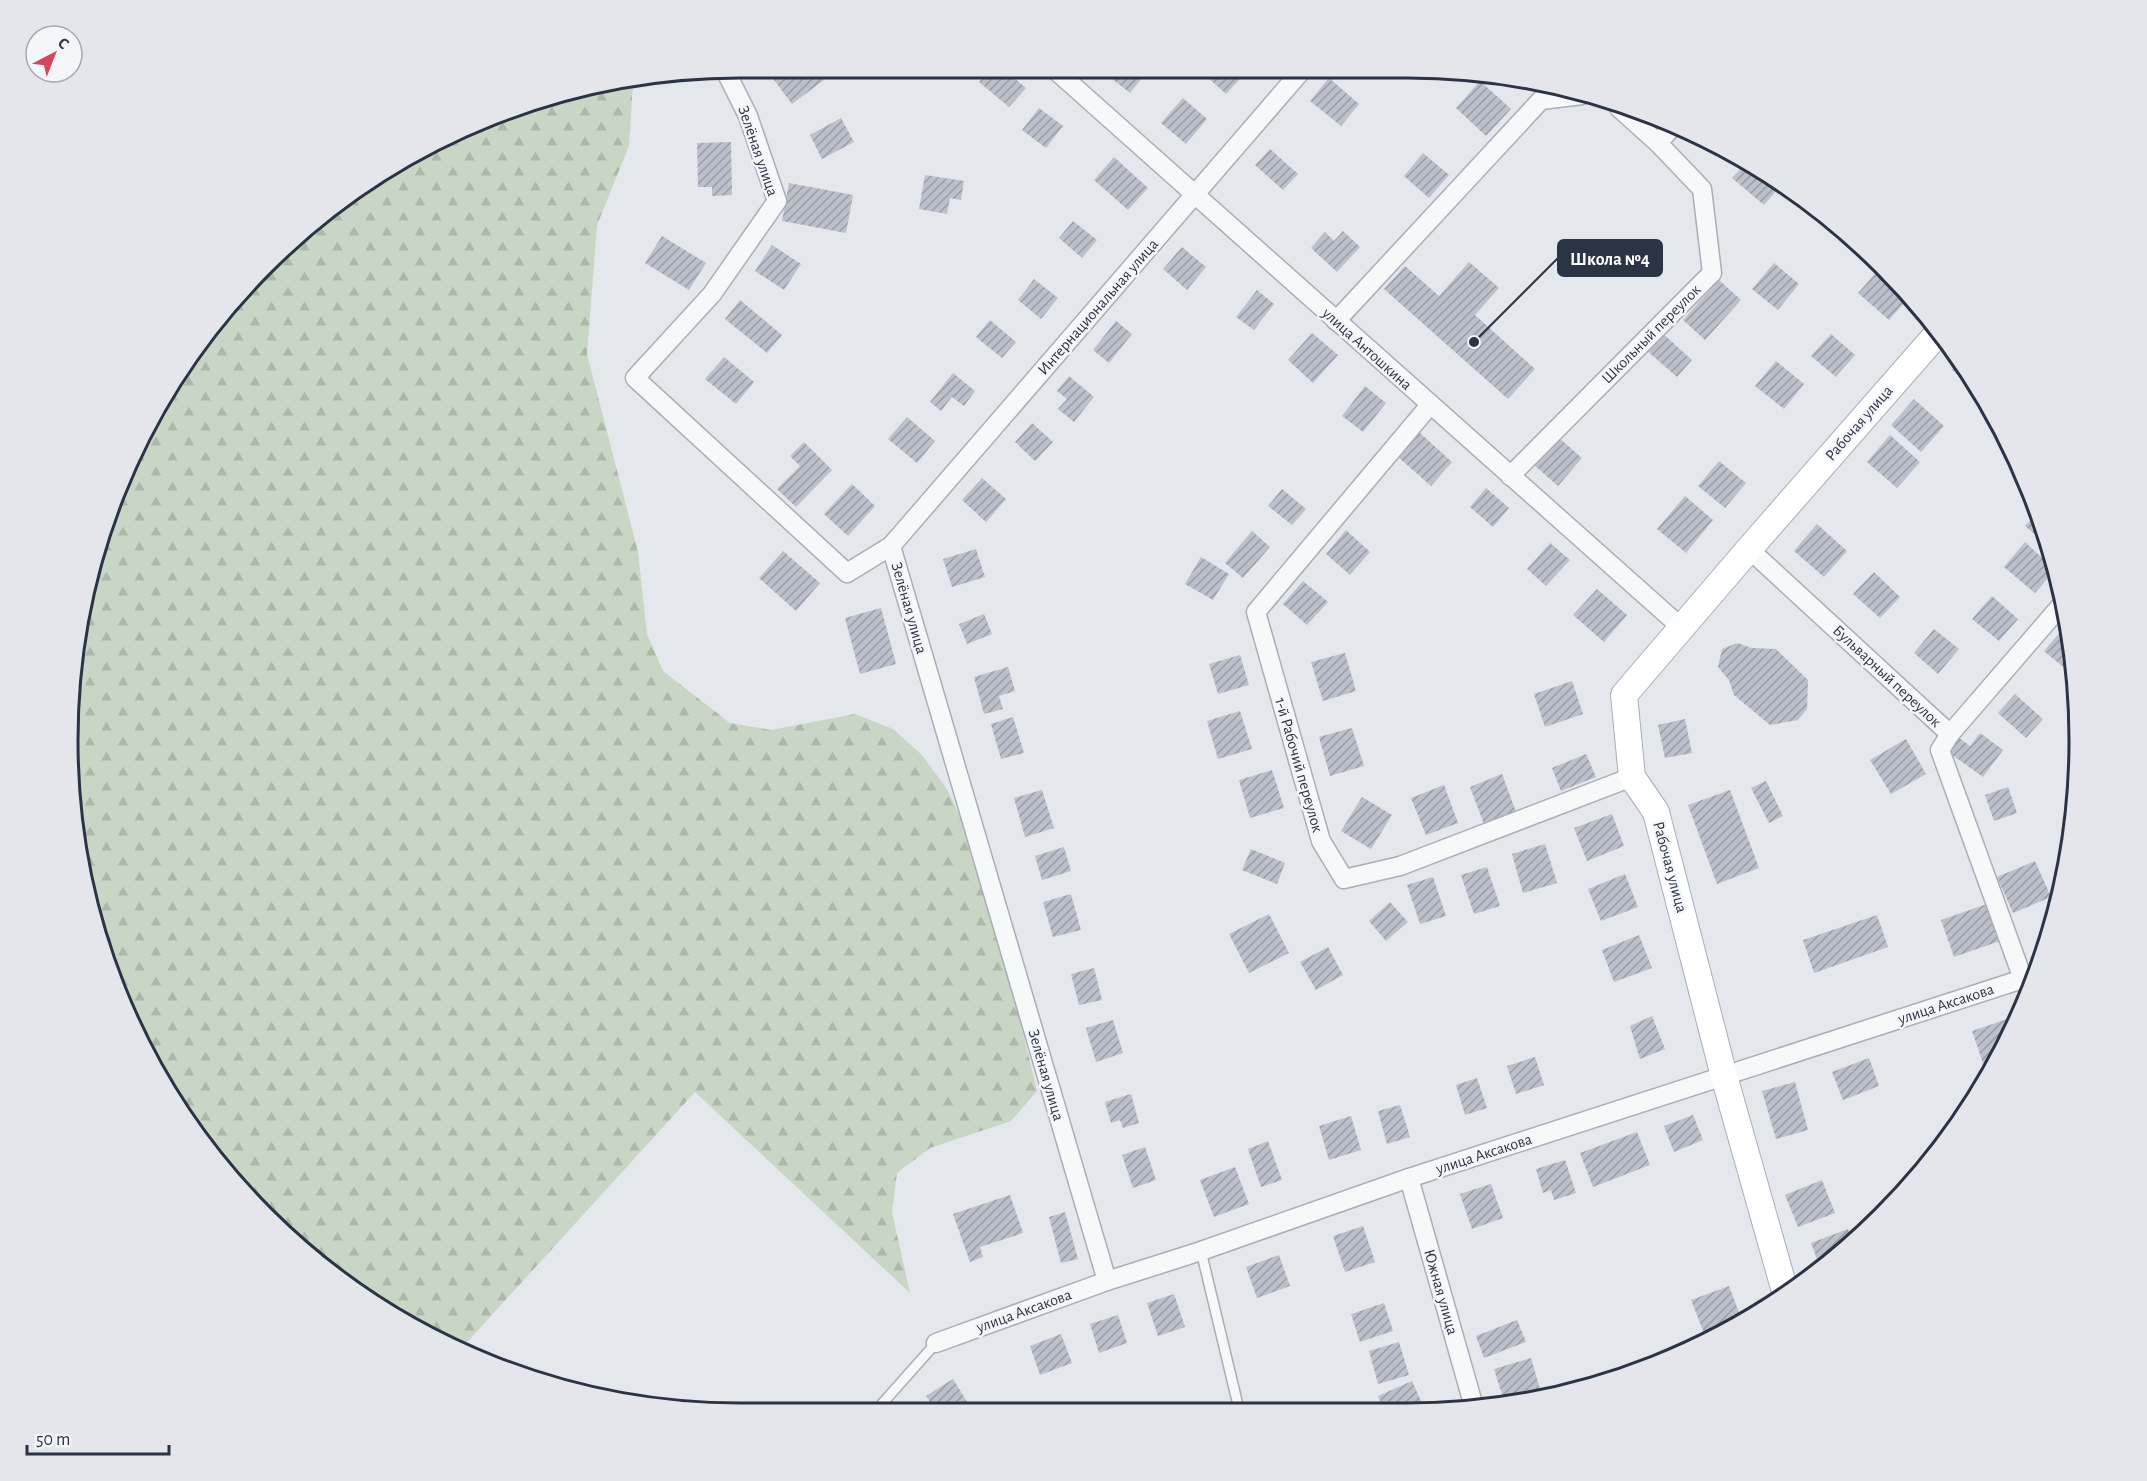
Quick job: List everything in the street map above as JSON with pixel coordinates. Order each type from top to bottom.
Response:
[{"type":"street","name":"Зелёная улица","points":[[729,78],[748,116],[777,201],[712,294],[635,378],[847,573],[891,546],[1107,1281]]},
{"type":"street","name":"улица Антошкина","points":[[1064,78],[1682,628]]},
{"type":"street","name":"Интернациональная улица","points":[[891,546],[1295,78]]},
{"type":"street","points":[[1336,321],[1541,100],[1563,97]]},
{"type":"street","name":"Школьный переулок","points":[[1510,476],[1712,273],[1702,189],[1658,143],[1628,116]]},
{"type":"street","points":[[1658,143],[1668,132]]},
{"type":"street","name":"Рабочая улица","points":[[1783,1285],[1724,1076],[1656,812],[1632,777],[1624,695],[1933,339]]},
{"type":"street","name":"1-й Рабочий переулок","points":[[1430,405],[1256,612],[1321,842],[1344,879],[1400,866],[1632,777]]},
{"type":"street","name":"Бульварный переулок","points":[[1749,549],[1950,734],[2056,611]]},
{"type":"street","points":[[1950,734],[1940,750],[2027,972]]},
{"type":"street","name":"улица Аксакова","points":[[936,1343],[1107,1281],[1201,1251],[1409,1178],[2025,978]]},
{"type":"street","name":"Южная улица","points":[[1409,1178],[1472,1399]]},
{"type":"lane","points":[[1201,1251],[1238,1403]]},
{"type":"lane","points":[[882,1403],[936,1343]]},
{"type":"green space","points":[[633,87],[629,146],[597,225],[587,354],[638,552],[647,634],[663,671],[730,723],[771,730],[855,714],[893,729],[922,755],[947,789],[982,864],[1037,1091],[1011,1121],[930,1148],[897,1173],[892,1212],[910,1293],[695,1092],[466,1344],[447,1335],[372,1291],[304,1239],[242,1177],[190,1109],[146,1034],[113,953],[91,870],[79,784],[79,697],[84,654],[91,611],[113,528],[146,447],[190,372],[215,337],[242,304],[304,242],[372,190],[409,167],[447,146],[528,113],[569,101]]},
{"type":"building","points":[[772,78],[827,78],[792,104]]},
{"type":"building","points":[[983,78],[1014,78],[1026,88],[1009,107],[979,82]]},
{"type":"building","points":[[1111,78],[1142,78],[1130,93]]},
{"type":"building","points":[[1208,78],[1241,78],[1226,94]]},
{"type":"building","points":[[1329,78],[1359,104],[1341,126],[1310,101]]},
{"type":"building","points":[[1479,82],[1511,109],[1486,136],[1456,108]]},
{"type":"building","points":[[1183,98],[1207,119],[1186,144],[1161,123]]},
{"type":"building","points":[[1039,108],[1063,126],[1046,148],[1022,130]]},
{"type":"building","points":[[841,118],[854,142],[822,159],[810,135]]},
{"type":"building","points":[[731,142],[732,195],[712,196],[712,187],[698,187],[697,143]]},
{"type":"building","points":[[1270,149],[1298,174],[1283,190],[1255,165]]},
{"type":"building","points":[[1423,153],[1449,175],[1429,198],[1404,176]]},
{"type":"building","points":[[1114,157],[1148,188],[1128,210],[1094,180]]},
{"type":"building","points":[[1741,169],[1776,191],[1764,205],[1732,178]]},
{"type":"building","points":[[925,175],[964,181],[961,200],[950,198],[947,214],[919,209]]},
{"type":"building","points":[[789,183],[853,195],[846,233],[782,221]]},
{"type":"building","points":[[1073,221],[1097,240],[1082,258],[1059,238]]},
{"type":"building","points":[[1343,231],[1360,247],[1337,272],[1311,248],[1325,232],[1334,241]]},
{"type":"building","points":[[662,236],[706,263],[689,290],[645,263]]},
{"type":"building","points":[[772,245],[801,264],[784,290],[755,271]]},
{"type":"building","points":[[1182,247],[1206,267],[1187,290],[1163,269]]},
{"type":"building","points":[[1469,262],[1499,288],[1475,315],[1535,369],[1508,399],[1384,289],[1405,266],[1439,296]]},
{"type":"building","points":[[1774,263],[1799,284],[1778,310],[1752,289]]},
{"type":"building","points":[[1876,273],[1904,303],[1889,320],[1858,293]]},
{"type":"building","points":[[1034,279],[1058,298],[1041,319],[1018,300]]},
{"type":"building","points":[[1719,280],[1741,300],[1705,340],[1683,320]]},
{"type":"building","points":[[1257,290],[1274,304],[1254,330],[1236,317]]},
{"type":"building","points":[[740,300],[782,335],[767,353],[725,319]]},
{"type":"building","points":[[990,320],[1016,342],[1002,358],[976,337]]},
{"type":"building","points":[[1116,321],[1132,334],[1109,363],[1093,350]]},
{"type":"building","points":[[1312,333],[1338,355],[1313,383],[1288,360]]},
{"type":"building","points":[[1662,333],[1692,360],[1677,377],[1646,350]]},
{"type":"building","points":[[1831,334],[1855,355],[1836,377],[1811,356]]},
{"type":"building","points":[[724,357],[754,382],[736,404],[705,379]]},
{"type":"building","points":[[1776,361],[1804,384],[1784,409],[1755,386]]},
{"type":"building","points":[[953,373],[975,391],[964,406],[952,397],[941,411],[930,402]]},
{"type":"building","points":[[1069,376],[1094,397],[1074,422],[1058,409],[1067,399],[1057,391]]},
{"type":"building","points":[[1365,386],[1386,403],[1363,432],[1342,416]]},
{"type":"building","points":[[1914,399],[1944,426],[1921,452],[1891,425]]},
{"type":"building","points":[[907,417],[935,441],[917,463],[888,439]]},
{"type":"building","points":[[1032,423],[1053,442],[1035,461],[1015,442]]},
{"type":"building","points":[[1420,433],[1452,462],[1431,486],[1398,457]]},
{"type":"building","points":[[1890,435],[1920,462],[1897,488],[1867,462]]},
{"type":"building","points":[[1559,438],[1582,458],[1558,486],[1534,465]]},
{"type":"building","points":[[804,442],[832,470],[796,507],[777,489],[800,466],[790,456]]},
{"type":"building","points":[[1719,461],[1746,483],[1725,508],[1698,486]]},
{"type":"building","points":[[982,478],[1006,499],[986,522],[962,500]]},
{"type":"building","points":[[852,484],[875,506],[848,536],[824,514]]},
{"type":"building","points":[[1486,488],[1509,508],[1493,527],[1470,507]]},
{"type":"building","points":[[1282,489],[1306,509],[1292,525],[1268,506]]},
{"type":"building","points":[[1685,496],[1713,520],[1686,553],[1657,529]]},
{"type":"building","points":[[2031,519],[2036,536],[2025,526]]},
{"type":"building","points":[[1817,524],[1847,551],[1824,577],[1794,551]]},
{"type":"building","points":[[1346,530],[1370,552],[1350,575],[1326,554]]},
{"type":"building","points":[[1252,531],[1270,547],[1243,578],[1225,563]]},
{"type":"building","points":[[2025,542],[2043,559],[2048,578],[2035,593],[2004,567]]},
{"type":"building","points":[[1550,543],[1570,560],[1546,586],[1527,569]]},
{"type":"building","points":[[976,549],[985,577],[952,587],[943,559]]},
{"type":"building","points":[[783,551],[820,583],[796,611],[759,578]]},
{"type":"building","points":[[1201,557],[1229,574],[1213,600],[1185,584]]},
{"type":"building","points":[[1874,572],[1900,597],[1880,618],[1853,594]]},
{"type":"building","points":[[1303,581],[1328,602],[1307,625],[1283,604]]},
{"type":"building","points":[[1597,589],[1627,615],[1604,642],[1573,615]]},
{"type":"building","points":[[1992,596],[2018,619],[1999,641],[1972,619]]},
{"type":"building","points":[[881,608],[896,664],[860,674],[845,618]]},
{"type":"building","points":[[984,614],[992,634],[967,644],[959,624]]},
{"type":"building","points":[[1934,629],[1959,649],[1938,674],[1914,653]]},
{"type":"building","points":[[2060,633],[2065,668],[2044,651]]},
{"type":"building","points":[[1737,643],[1752,648],[1776,649],[1808,680],[1807,709],[1798,720],[1770,725],[1734,695],[1729,680],[1718,667],[1722,649]]},
{"type":"building","points":[[1345,653],[1356,691],[1323,701],[1311,662]]},
{"type":"building","points":[[1240,655],[1249,685],[1218,694],[1209,664]]},
{"type":"building","points":[[1008,667],[1015,691],[999,696],[1003,709],[984,714],[974,677]]},
{"type":"building","points":[[1572,681],[1583,714],[1545,727],[1534,694]]},
{"type":"building","points":[[2015,694],[2043,719],[2026,738],[1998,713]]},
{"type":"building","points":[[1240,711],[1252,749],[1218,759],[1207,721]]},
{"type":"building","points":[[1013,717],[1024,753],[1001,759],[991,724]]},
{"type":"building","points":[[1685,719],[1692,753],[1665,758],[1658,725]]},
{"type":"building","points":[[1352,728],[1364,766],[1330,776],[1319,737]]},
{"type":"building","points":[[1980,733],[2003,750],[1983,777],[1948,752],[1958,737],[1970,746]]},
{"type":"building","points":[[1906,739],[1926,774],[1891,794],[1870,760]]},
{"type":"building","points":[[1586,754],[1596,777],[1561,791],[1552,768]]},
{"type":"building","points":[[1272,770],[1284,808],[1250,818],[1239,780]]},
{"type":"building","points":[[1502,774],[1516,812],[1484,824],[1470,787]]},
{"type":"building","points":[[1766,781],[1783,816],[1769,823],[1751,788]]},
{"type":"building","points":[[1444,785],[1458,823],[1426,835],[1411,798]]},
{"type":"building","points":[[2008,787],[2017,813],[1994,821],[1985,795]]},
{"type":"building","points":[[1042,790],[1054,828],[1025,837],[1014,798]]},
{"type":"building","points":[[1730,790],[1759,868],[1717,884],[1688,805]]},
{"type":"building","points":[[1362,797],[1392,815],[1371,849],[1341,831]]},
{"type":"building","points":[[1612,814],[1624,846],[1587,861],[1574,828]]},
{"type":"building","points":[[1545,844],[1557,883],[1523,893],[1512,854]]},
{"type":"building","points":[[1064,847],[1071,871],[1042,880],[1035,856]]},
{"type":"building","points":[[1251,849],[1285,863],[1277,884],[1242,870]]},
{"type":"building","points":[[2035,861],[2049,898],[2013,913],[1997,877]]},
{"type":"building","points":[[1487,867],[1500,906],[1474,914],[1461,875]]},
{"type":"building","points":[[1625,874],[1638,907],[1601,921],[1588,889]]},
{"type":"building","points":[[1433,877],[1446,916],[1420,924],[1407,885]]},
{"type":"building","points":[[1071,894],[1081,930],[1053,937],[1043,902]]},
{"type":"building","points":[[1390,902],[1408,922],[1386,941],[1369,921]]},
{"type":"building","points":[[1987,904],[2000,941],[1954,957],[1941,920]]},
{"type":"building","points":[[1269,914],[1289,953],[1249,973],[1229,934]]},
{"type":"building","points":[[1877,915],[1888,947],[1814,973],[1803,940]]},
{"type":"building","points":[[1639,935],[1652,968],[1614,982],[1602,950]]},
{"type":"building","points":[[1328,947],[1343,975],[1316,990],[1300,962]]},
{"type":"building","points":[[1094,968],[1102,1000],[1079,1005],[1071,974]]},
{"type":"building","points":[[1652,1016],[1665,1049],[1640,1059],[1630,1026]]},
{"type":"building","points":[[2008,1019],[1984,1065],[1972,1031]]},
{"type":"building","points":[[1113,1020],[1123,1053],[1096,1062],[1086,1028]]},
{"type":"building","points":[[1535,1057],[1544,1085],[1516,1094],[1507,1066]]},
{"type":"building","points":[[1869,1058],[1879,1086],[1843,1100],[1832,1072]]},
{"type":"building","points":[[1477,1078],[1487,1108],[1465,1115],[1456,1085]]},
{"type":"building","points":[[1795,1082],[1808,1130],[1776,1139],[1762,1091]]},
{"type":"building","points":[[1131,1094],[1139,1123],[1123,1128],[1120,1120],[1111,1123],[1105,1102]]},
{"type":"building","points":[[1400,1105],[1410,1137],[1387,1144],[1378,1111]]},
{"type":"building","points":[[1693,1115],[1703,1140],[1674,1152],[1664,1126]]},
{"type":"building","points":[[1351,1116],[1361,1150],[1329,1160],[1319,1126]]},
{"type":"building","points":[[1637,1132],[1650,1165],[1593,1187],[1580,1153]]},
{"type":"building","points":[[1268,1141],[1282,1180],[1261,1187],[1248,1149]]},
{"type":"building","points":[[1145,1147],[1156,1180],[1133,1188],[1122,1155]]},
{"type":"building","points":[[1565,1160],[1576,1193],[1554,1200],[1551,1190],[1543,1193],[1536,1169]]},
{"type":"building","points":[[1235,1167],[1249,1204],[1214,1217],[1200,1180]]},
{"type":"building","points":[[1822,1180],[1835,1213],[1798,1227],[1785,1195]]},
{"type":"building","points":[[1491,1184],[1503,1218],[1472,1229],[1460,1194]]},
{"type":"building","points":[[1010,1195],[1023,1233],[980,1247],[983,1257],[970,1262],[953,1214]]},
{"type":"building","points":[[1065,1212],[1078,1259],[1061,1263],[1049,1217]]},
{"type":"building","points":[[1363,1226],[1375,1262],[1345,1272],[1333,1236]]},
{"type":"building","points":[[1848,1229],[1850,1233],[1817,1260],[1811,1243]]},
{"type":"building","points":[[1279,1255],[1290,1286],[1257,1298],[1246,1267]]},
{"type":"building","points":[[1729,1286],[1739,1313],[1704,1333],[1691,1300]]},
{"type":"building","points":[[1174,1294],[1185,1327],[1158,1336],[1147,1303]]},
{"type":"building","points":[[1384,1303],[1393,1331],[1360,1342],[1351,1314]]},
{"type":"building","points":[[1118,1315],[1127,1343],[1099,1353],[1090,1324]]},
{"type":"building","points":[[1517,1320],[1526,1342],[1484,1358],[1476,1336]]},
{"type":"building","points":[[1061,1334],[1072,1363],[1040,1375],[1030,1346]]},
{"type":"building","points":[[1399,1342],[1409,1375],[1378,1384],[1369,1351]]},
{"type":"building","points":[[1531,1358],[1540,1389],[1502,1395],[1494,1369]]},
{"type":"building","points":[[953,1379],[968,1403],[931,1403],[926,1396]]},
{"type":"building","points":[[1412,1381],[1422,1403],[1381,1403],[1378,1396]]},
{"type":"place","name":"Школа №4","points":[[1474,342]]}]
